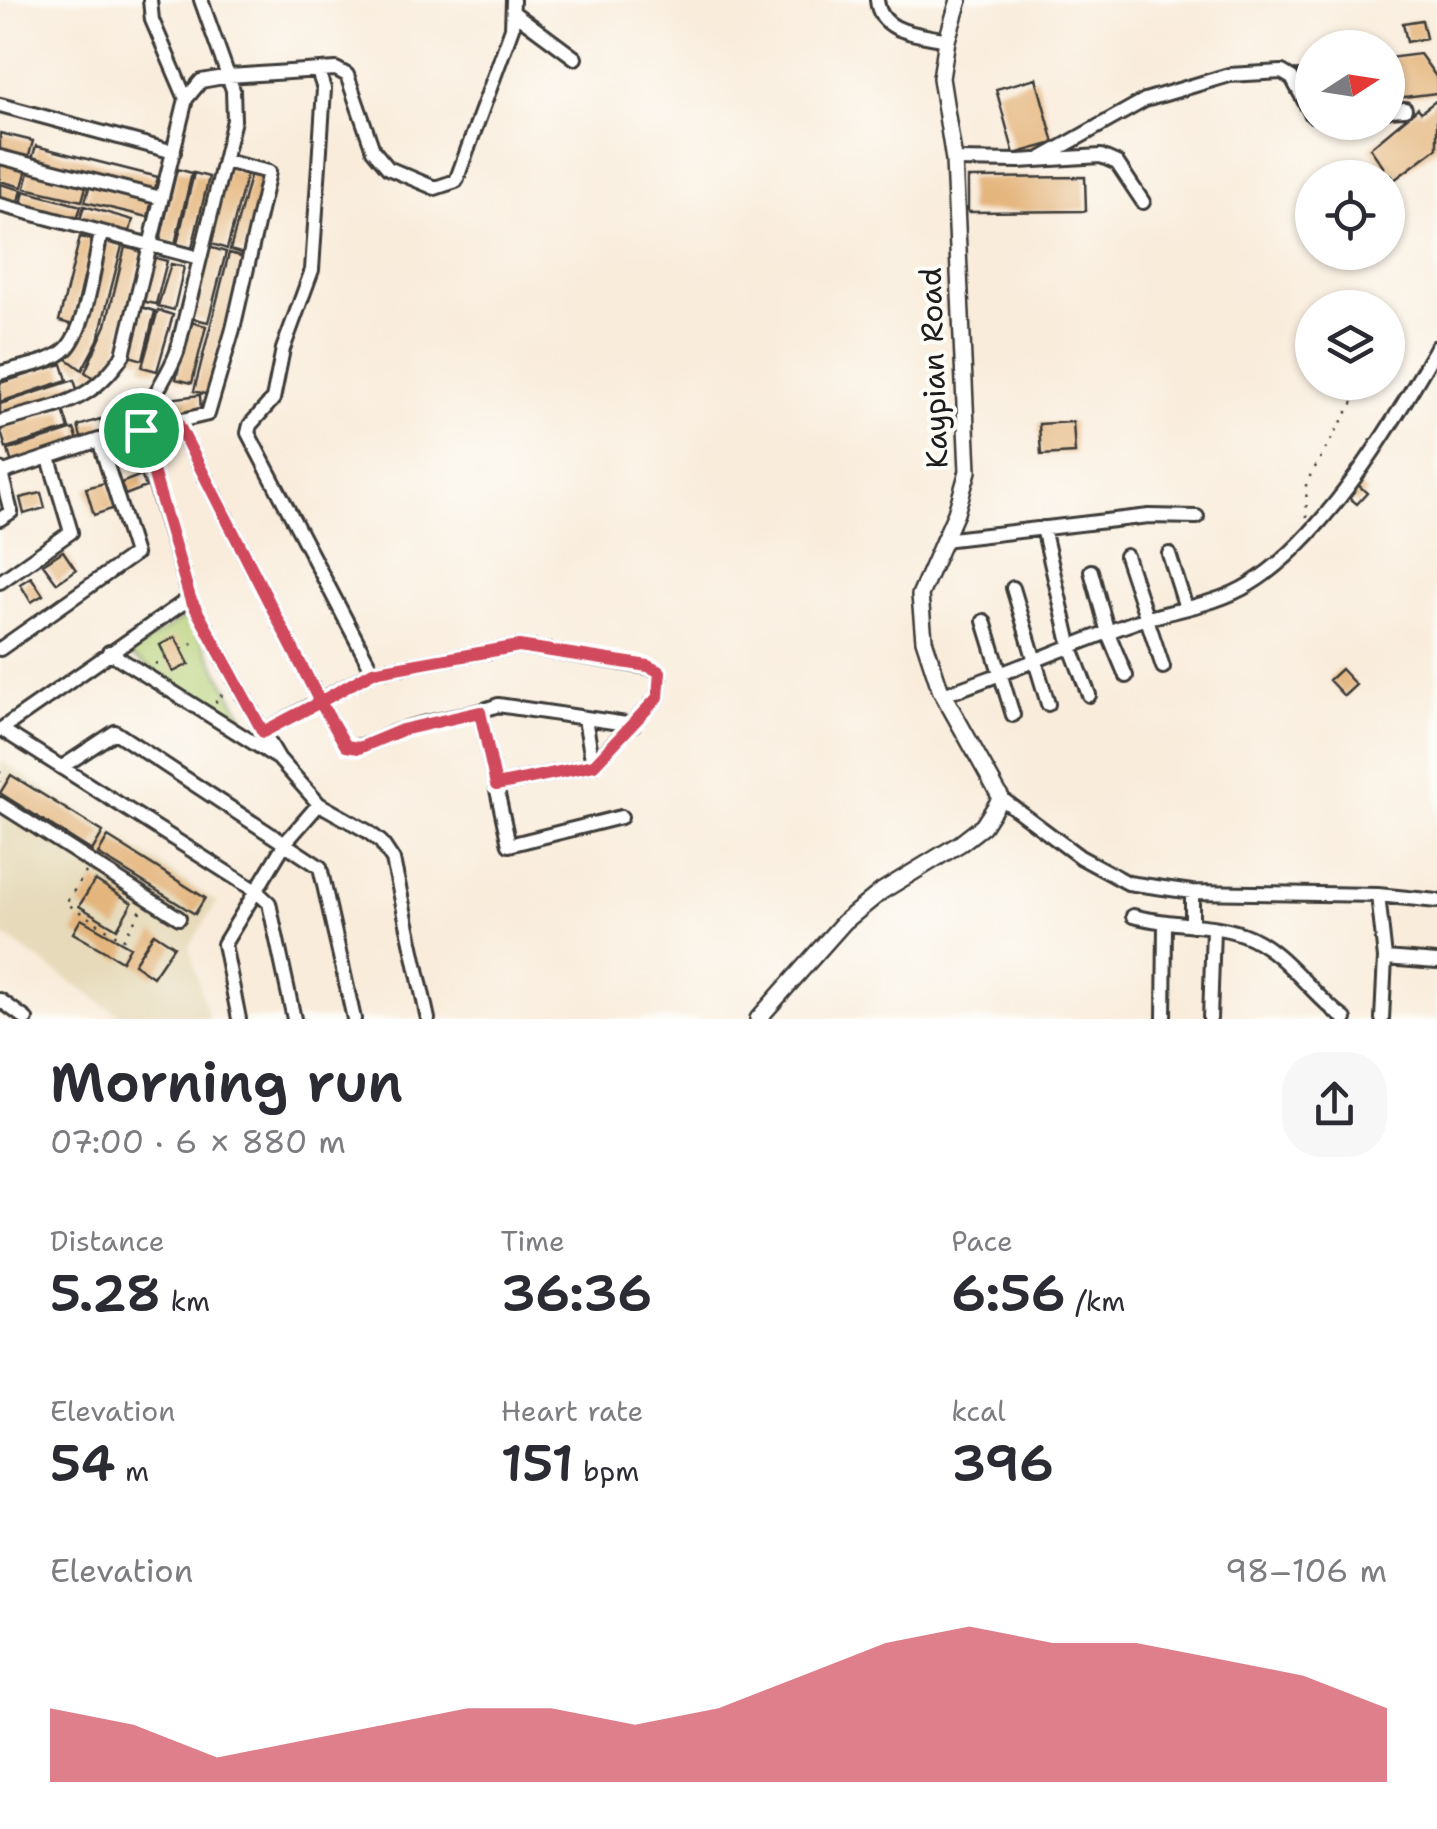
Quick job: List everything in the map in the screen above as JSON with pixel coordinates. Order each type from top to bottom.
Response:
[{"type":"main road","name":"Kaypian Road","points":[[959,0],[941,78],[954,160],[968,471],[956,512],[920,595],[924,640],[943,695],[1002,798]]},
{"type":"main road","points":[[758,1019],[844,922],[882,891],[962,843],[983,826],[1002,798]]},
{"type":"street","points":[[150,0],[152,20],[186,99]]},
{"type":"street","points":[[200,0],[229,76],[235,106],[176,352],[146,410],[141,430],[190,598],[263,732],[279,759],[319,804],[367,831],[381,842],[393,860],[428,1019]]},
{"type":"street","points":[[877,0],[878,13],[893,28],[947,40]]},
{"type":"street","points":[[513,6],[576,58]]},
{"type":"street","points":[[0,422],[85,396],[108,377],[123,355],[186,99],[201,80],[336,69],[347,76],[374,150],[388,168],[434,188],[447,186],[456,181],[512,28],[513,6]]},
{"type":"street","points":[[318,71],[324,89],[312,270],[283,348],[272,399],[248,433],[373,672]]},
{"type":"street","points":[[1042,158],[1145,100],[1229,75],[1282,72],[1295,84]]},
{"type":"street","points":[[0,106],[174,152]]},
{"type":"street","points":[[954,160],[1101,156],[1117,164],[1143,202]]},
{"type":"street","points":[[0,157],[161,198]]},
{"type":"street","points":[[0,519],[11,512],[0,471],[99,440],[208,414],[218,389],[269,172],[224,161]]},
{"type":"street","points":[[0,205],[199,258]]},
{"type":"street","points":[[0,373],[56,356],[67,348],[79,327],[101,234]]},
{"type":"street","points":[[943,695],[1146,619],[1248,586],[1307,535],[1386,432],[1437,347]]},
{"type":"street","points":[[177,422],[346,746],[359,748],[402,730],[498,705],[633,726]]},
{"type":"street","points":[[0,648],[135,554],[99,440]]},
{"type":"street","points":[[0,582],[71,532],[48,458]]},
{"type":"street","points":[[943,540],[1149,516],[1197,516]]},
{"type":"street","points":[[1043,528],[1071,648],[1090,695]]},
{"type":"street","points":[[1169,554],[1186,608]]},
{"type":"street","points":[[1126,556],[1164,667]]},
{"type":"street","points":[[1091,571],[1108,633],[1126,676]]},
{"type":"street","points":[[1013,588],[1048,704]]},
{"type":"street","points":[[190,598],[0,730],[270,903],[294,1019]]},
{"type":"street","points":[[984,622],[1013,715]]},
{"type":"street","points":[[263,732],[373,672],[519,646],[648,666],[660,672],[658,697],[594,765],[496,785]]},
{"type":"street","points":[[109,652],[279,759]]},
{"type":"street","points":[[480,712],[509,845],[621,817]]},
{"type":"street","points":[[585,718],[594,765]]},
{"type":"street","points":[[62,768],[115,732],[320,868],[354,1019]]},
{"type":"street","points":[[1002,798],[1080,857],[1128,883],[1192,892],[1436,898]]},
{"type":"street","points":[[0,804],[179,918]]},
{"type":"street","points":[[240,1019],[224,944],[285,843],[319,804]]},
{"type":"street","points":[[1192,892],[1192,925]]},
{"type":"street","points":[[1378,895],[1385,958],[1383,1019]]},
{"type":"street","points":[[1133,916],[1166,925],[1192,925],[1246,935],[1296,973],[1346,1019]]},
{"type":"street","points":[[1164,1019],[1166,925]]},
{"type":"street","points":[[1210,1019],[1213,928]]},
{"type":"street","points":[[1385,958],[1437,962]]},
{"type":"street","points":[[0,1000],[26,1019]]},
{"type":"path","points":[[1307,535],[1306,483],[1354,400]]},
{"type":"path","points":[[182,649],[198,640]]},
{"type":"path","points":[[219,702],[236,684]]},
{"type":"path","points":[[0,771],[0,782]]},
{"type":"path","points":[[92,862],[66,904],[123,940],[147,898]]},
{"type":"shaded area","points":[[0,760],[217,902],[189,947],[209,1019],[125,1019],[0,933]]},
{"type":"green space","points":[[188,615],[251,732],[128,654]]},
{"type":"building","points":[[1422,20],[1426,38],[1407,42],[1403,23]]},
{"type":"building","points":[[1420,54],[1437,78],[1437,93],[1405,97],[1405,56]]},
{"type":"building","points":[[1036,78],[1054,143],[1014,154],[996,89]]},
{"type":"building","points":[[1437,100],[1437,148],[1405,172],[1405,160],[1378,160],[1370,148],[1380,140],[1405,140],[1405,119],[1418,108],[1421,112]]},
{"type":"building","points":[[0,133],[33,141],[28,159],[0,152]]},
{"type":"building","points":[[36,146],[158,177],[154,193],[31,162]]},
{"type":"building","points":[[0,162],[27,169],[22,187],[0,181]]},
{"type":"building","points":[[227,168],[247,173],[227,249],[209,243]]},
{"type":"building","points":[[30,169],[87,183],[82,201],[25,188]]},
{"type":"building","points":[[177,169],[192,173],[175,244],[160,240]]},
{"type":"building","points":[[194,173],[209,177],[192,248],[177,244]]},
{"type":"building","points":[[251,173],[264,176],[244,254],[230,250]]},
{"type":"building","points":[[1085,177],[1086,211],[968,212],[968,178]]},
{"type":"building","points":[[0,184],[22,190],[18,204],[0,199]]},
{"type":"building","points":[[90,184],[152,200],[148,217],[85,202]]},
{"type":"building","points":[[24,191],[81,206],[77,219],[21,205]]},
{"type":"building","points":[[84,206],[133,220],[129,234],[80,220]]},
{"type":"building","points":[[80,237],[93,240],[73,325],[59,321]]},
{"type":"building","points":[[105,242],[122,246],[98,340],[82,370],[67,359],[85,329]]},
{"type":"building","points":[[125,247],[142,252],[118,350],[98,381],[85,372],[106,325]]},
{"type":"building","points":[[209,247],[226,252],[208,322],[191,318]]},
{"type":"building","points":[[229,253],[244,257],[209,395],[194,391]]},
{"type":"building","points":[[152,257],[167,261],[156,304],[141,301]]},
{"type":"building","points":[[171,264],[184,267],[174,310],[158,306]]},
{"type":"building","points":[[141,307],[155,311],[143,360],[129,356]]},
{"type":"building","points":[[158,310],[173,315],[157,371],[142,367]]},
{"type":"building","points":[[190,322],[206,326],[192,383],[176,379]]},
{"type":"building","points":[[62,364],[67,380],[0,402],[0,383]]},
{"type":"building","points":[[74,380],[79,395],[0,421],[0,404]]},
{"type":"building","points":[[200,395],[201,413],[163,417],[161,400]]},
{"type":"building","points":[[63,410],[69,429],[6,448],[0,429]]},
{"type":"building","points":[[100,419],[105,433],[82,441],[78,426]]},
{"type":"building","points":[[1073,422],[1075,453],[1041,455],[1039,424]]},
{"type":"building","points":[[74,429],[79,444],[12,464],[8,450]]},
{"type":"building","points":[[141,475],[146,487],[125,495],[121,483]]},
{"type":"building","points":[[108,482],[115,508],[94,515],[86,488]]},
{"type":"building","points":[[1355,482],[1367,493],[1357,504],[1345,494]]},
{"type":"building","points":[[41,493],[45,508],[24,514],[20,498]]},
{"type":"building","points":[[63,551],[76,570],[57,583],[43,564]]},
{"type":"building","points":[[31,577],[43,595],[31,602],[20,584]]},
{"type":"building","points":[[175,637],[189,664],[173,672],[160,645]]},
{"type":"building","points":[[1341,669],[1356,685],[1344,696],[1329,680]]},
{"type":"building","points":[[11,775],[103,832],[92,851],[0,793]]},
{"type":"building","points":[[108,837],[205,898],[195,914],[98,854]]},
{"type":"building","points":[[95,880],[132,903],[117,929],[79,906]]},
{"type":"building","points":[[81,919],[130,947],[122,961],[73,933]]},
{"type":"building","points":[[154,933],[174,946],[153,977],[134,964]]},
{"type":"route","points":[[141,430],[177,422],[320,702],[373,672],[519,646],[648,666],[660,672],[658,697],[594,765],[496,785],[480,712],[402,730],[359,748],[346,746],[320,702],[263,732],[190,598],[141,430]]}]
